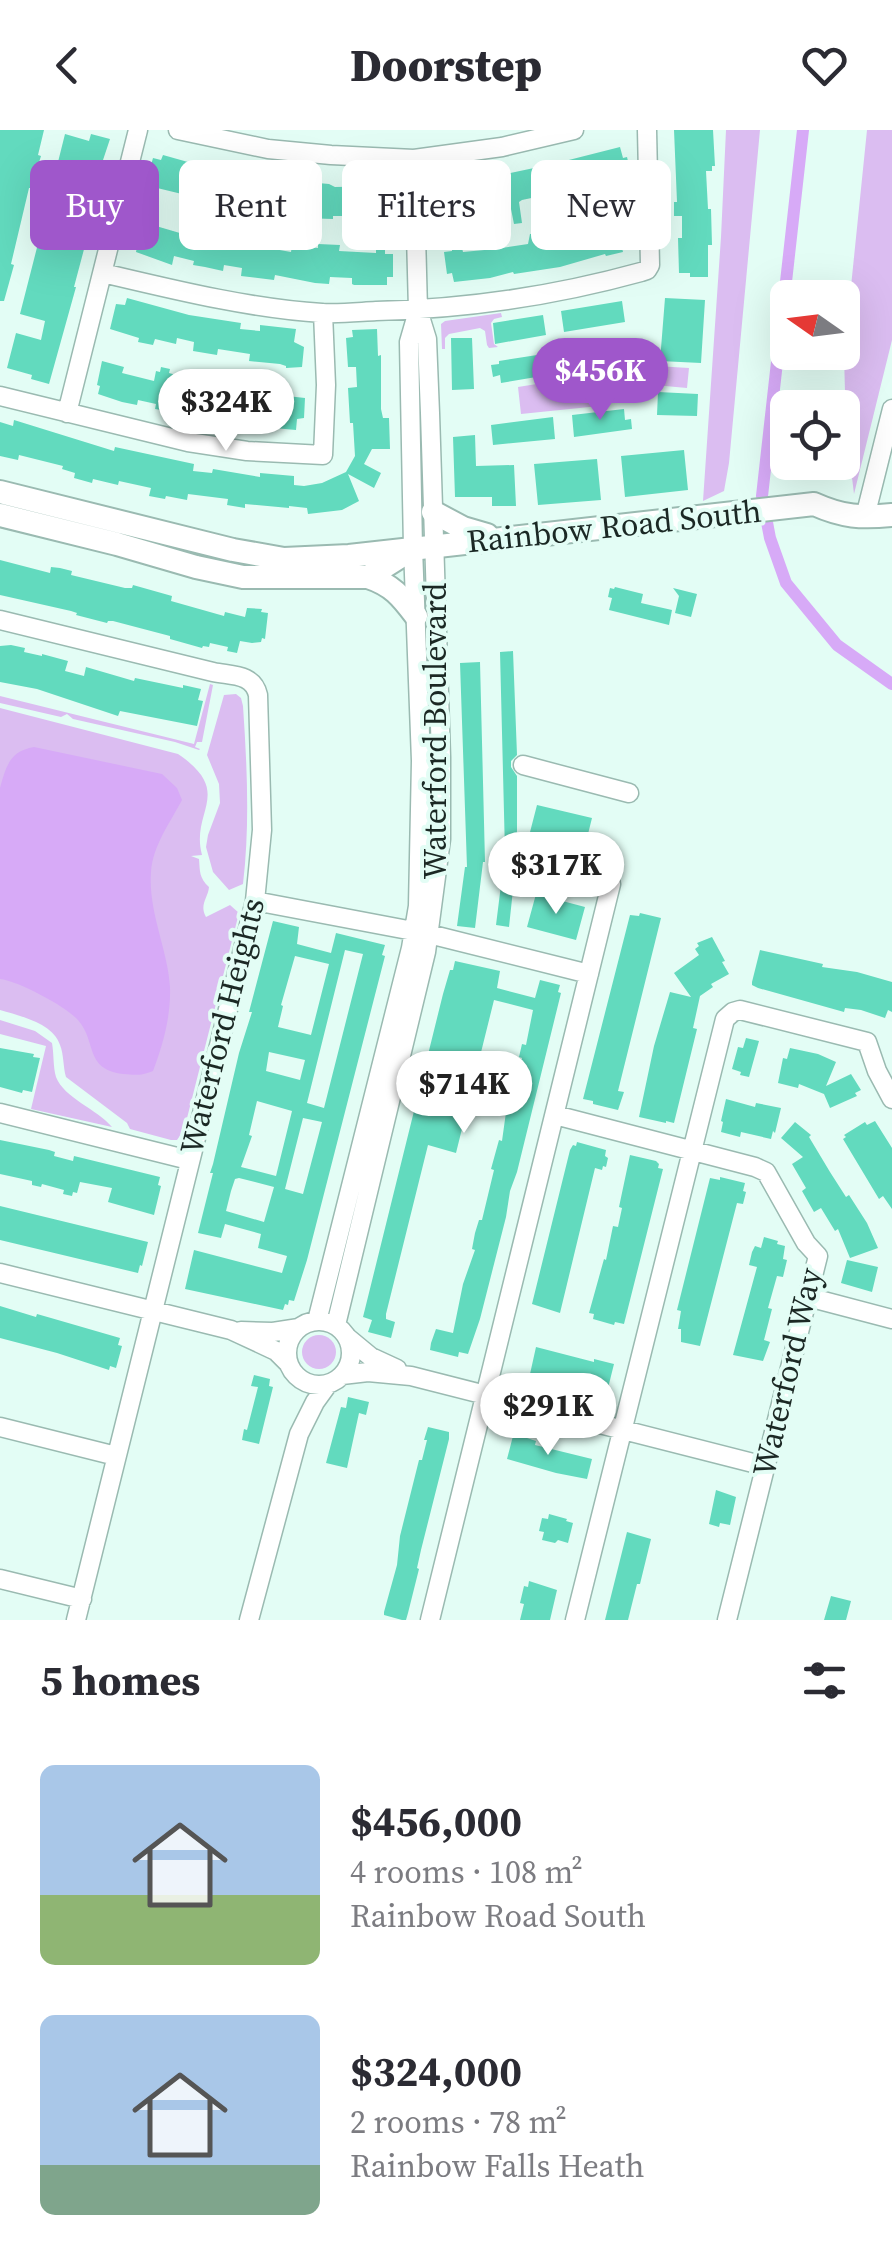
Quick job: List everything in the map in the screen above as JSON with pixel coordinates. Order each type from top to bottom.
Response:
[{"type":"main road","name":"Rainbow Road South","points":[[0,492],[234,550],[284,558],[349,556],[814,504],[837,514],[865,518]]},
{"type":"main road","points":[[865,518],[891,511]]},
{"type":"main road","points":[[433,512],[463,528],[495,538]]},
{"type":"main road","points":[[0,515],[243,577],[368,578],[385,583],[416,616]]},
{"type":"main road","name":"Rainbow Road South","points":[[368,578],[424,547]]},
{"type":"street","points":[[67,413],[138,130]]},
{"type":"street","points":[[178,130],[268,149],[414,159],[502,148],[574,130]]},
{"type":"street","points":[[102,273],[210,296],[323,313],[418,310],[520,300],[641,272],[650,265],[648,130]]},
{"type":"street","points":[[414,159],[418,310],[427,339],[433,512],[424,547]]},
{"type":"street","points":[[418,310],[409,342],[424,547]]},
{"type":"street","points":[[0,396],[188,442],[323,456],[323,313]]},
{"type":"street","points":[[865,518],[892,409]]},
{"type":"street","name":"Waterford Boulevard","points":[[308,1324],[422,933],[418,906],[422,762],[416,616],[424,547]]},
{"type":"street","name":"Waterford Boulevard","points":[[341,1331],[441,839],[441,757],[424,547]]},
{"type":"street","name":"Waterford Heights","points":[[0,620],[245,677],[254,683],[258,695],[262,830],[255,902],[76,1620]]},
{"type":"street","points":[[523,765],[630,793]]},
{"type":"street","points":[[430,1620],[611,884],[523,861]]},
{"type":"street","points":[[255,902],[422,933],[590,974]]},
{"type":"street","points":[[575,1620],[725,1019],[740,1010],[867,1042],[892,1099]]},
{"type":"street","points":[[0,1113],[190,1160]]},
{"type":"street","name":"Waterford Way","points":[[555,1115],[766,1172],[806,1244],[818,1256],[727,1620]]},
{"type":"street","points":[[0,1273],[231,1330],[276,1351],[309,1384],[368,1372],[411,1376],[766,1466]]},
{"type":"street","points":[[808,1297],[892,1319]]},
{"type":"street","points":[[288,1363],[291,1336],[308,1324]]},
{"type":"street","points":[[231,1330],[273,1332],[308,1324],[341,1331],[371,1357],[411,1376]]},
{"type":"street","points":[[249,1620],[299,1434],[314,1402],[351,1357],[341,1331]]},
{"type":"street","points":[[299,1434],[300,1379]]},
{"type":"street","points":[[0,1427],[116,1456]]},
{"type":"street","points":[[0,1579],[82,1599]]},
{"type":"shaded area","points":[[726,130],[760,130],[729,463],[724,491],[703,501],[721,237]]},
{"type":"shaded area","points":[[867,130],[892,130],[892,340],[860,470],[860,390],[845,390],[844,370],[860,370],[860,280],[852,280]]},
{"type":"shaded area","points":[[501,313],[502,317],[491,323],[498,347],[489,348],[485,331],[480,328],[449,334],[442,349],[441,324],[445,321]]},
{"type":"shaded area","points":[[656,366],[689,368],[687,388],[654,385]]},
{"type":"shaded area","points":[[593,375],[599,406],[521,414],[518,387]]},
{"type":"shaded area","points":[[210,684],[213,685],[202,742],[195,747],[199,750],[73,719],[67,714],[61,717],[0,703],[0,696],[194,744]]},
{"type":"shaded area","points":[[236,694],[243,706],[247,840],[243,884],[229,890],[213,872],[206,847],[220,803],[219,784],[207,755],[224,695]]},
{"type":"shaded area","points":[[0,708],[178,754],[204,780],[207,803],[201,826],[202,855],[191,856],[199,859],[202,877],[209,887],[204,913],[206,917],[230,905],[239,913],[184,1130],[177,1140],[130,1129],[66,1077],[60,1045],[50,1031],[35,1021],[0,1010]]},
{"type":"shaded area","points":[[34,747],[162,774],[177,788],[182,800],[152,862],[152,902],[170,998],[163,1041],[149,1073],[123,1074],[102,1066],[76,1018],[40,994],[0,979],[0,788],[10,761],[19,752]]},
{"type":"shaded area","points":[[0,1020],[35,1031],[52,1043],[60,1084],[112,1127],[31,1109],[46,1046],[0,1034]]},
{"type":"shaded area","points":[[319,1335],[331,1340],[336,1352],[331,1364],[319,1369],[307,1364],[302,1352],[307,1340]]},
{"type":"building","points":[[0,130],[44,130],[40,160],[30,160],[30,188],[11,264],[14,265],[4,301],[0,301]]},
{"type":"building","points":[[674,130],[713,130],[715,166],[706,171],[712,245],[708,245],[708,277],[679,273],[682,216],[674,216]]},
{"type":"building","points":[[65,134],[89,141],[91,134],[110,139],[103,160],[58,160]]},
{"type":"building","points":[[620,147],[623,158],[628,160],[569,160]]},
{"type":"building","points":[[163,155],[181,160],[179,193],[159,188],[159,160],[152,160],[153,158],[161,160]]},
{"type":"building","points":[[531,169],[531,198],[519,202],[522,223],[514,224],[511,173]]},
{"type":"building","points":[[322,183],[342,187],[342,216],[322,219]]},
{"type":"building","points":[[159,227],[179,233],[179,250],[291,252],[322,250],[322,244],[340,245],[339,251],[385,250],[385,254],[393,254],[393,277],[387,277],[387,285],[354,285],[352,278],[330,277],[329,284],[275,275],[274,280],[241,276],[242,268],[224,265],[223,271],[193,265],[194,261],[174,256],[172,265],[136,252],[159,250]]},
{"type":"building","points":[[530,234],[531,250],[623,252],[490,278],[454,282],[452,273],[447,274],[444,252],[511,250],[511,247],[528,244]]},
{"type":"building","points":[[36,250],[84,250],[49,384],[7,368],[16,333],[41,340],[45,321],[20,314]]},
{"type":"building","points":[[127,298],[189,315],[241,323],[240,329],[260,331],[260,325],[296,329],[294,342],[304,347],[302,367],[249,361],[250,354],[218,349],[217,355],[193,351],[194,342],[177,338],[176,344],[155,339],[153,345],[138,342],[139,338],[110,329],[116,304],[125,305]]},
{"type":"building","points":[[665,298],[705,300],[701,363],[660,361]]},
{"type":"building","points":[[622,301],[625,322],[564,332],[561,311]]},
{"type":"building","points":[[543,315],[546,335],[495,344],[493,323]]},
{"type":"building","points":[[377,329],[381,409],[383,418],[389,418],[390,449],[372,449],[364,464],[381,473],[374,488],[348,474],[359,501],[342,510],[308,514],[307,508],[289,506],[245,504],[245,508],[227,505],[228,499],[188,494],[187,500],[166,496],[165,499],[149,496],[151,488],[119,481],[118,485],[93,479],[92,483],[74,478],[75,473],[62,469],[63,466],[19,455],[18,460],[0,456],[0,422],[13,426],[14,420],[114,451],[115,447],[194,464],[193,471],[294,476],[294,485],[304,486],[322,483],[346,472],[355,456],[348,388],[357,387],[356,367],[348,367],[346,338],[353,337],[352,330]]},
{"type":"building","points":[[451,338],[472,338],[474,389],[452,390]]},
{"type":"building","points":[[628,341],[632,361],[571,371],[568,350]]},
{"type":"building","points":[[550,353],[554,374],[501,383],[500,375],[493,377],[491,365],[499,361]]},
{"type":"building","points":[[102,361],[124,367],[122,373],[154,381],[161,367],[170,369],[175,380],[247,388],[252,395],[287,400],[287,396],[305,398],[304,418],[297,419],[296,430],[273,431],[155,409],[156,404],[138,400],[137,405],[122,402],[98,394]]},
{"type":"building","points":[[658,392],[698,394],[697,416],[657,415]]},
{"type":"building","points":[[624,409],[625,420],[631,419],[632,429],[574,437],[572,415]]},
{"type":"building","points":[[553,417],[555,439],[493,445],[491,425]]},
{"type":"building","points":[[475,435],[476,466],[514,465],[516,506],[492,506],[492,497],[455,497],[453,437]]},
{"type":"building","points":[[684,450],[688,490],[625,497],[621,456]]},
{"type":"building","points":[[597,459],[601,500],[538,505],[534,464]]},
{"type":"building","points":[[0,560],[50,573],[51,567],[60,568],[72,571],[71,575],[125,588],[133,585],[224,616],[225,612],[245,617],[247,608],[262,609],[261,612],[268,613],[265,639],[240,641],[237,653],[210,643],[202,648],[113,621],[107,623],[0,595]]},
{"type":"building","points":[[610,588],[643,594],[641,603],[672,610],[669,625],[609,610]]},
{"type":"building","points":[[673,588],[697,594],[691,617],[675,613],[679,596]]},
{"type":"building","points":[[0,646],[25,648],[24,652],[68,661],[65,671],[84,676],[86,667],[134,681],[135,678],[201,689],[198,700],[203,701],[197,726],[120,711],[118,716],[37,689],[0,682]]},
{"type":"building","points":[[513,651],[517,755],[511,767],[517,776],[517,830],[516,851],[511,859],[515,871],[509,927],[496,925],[505,853],[500,652]]},
{"type":"building","points":[[480,662],[485,862],[475,928],[457,926],[467,867],[460,663]]},
{"type":"building","points":[[537,805],[592,818],[584,850],[529,836]]},
{"type":"building","points":[[536,894],[585,907],[576,940],[527,927]]},
{"type":"building","points":[[630,915],[661,918],[618,1091],[624,1092],[618,1110],[583,1099]]},
{"type":"building","points":[[273,921],[299,927],[297,944],[331,953],[336,933],[385,945],[307,1260],[294,1301],[289,1300],[283,1310],[185,1289],[194,1250],[282,1273],[287,1256],[258,1248],[261,1234],[225,1224],[221,1238],[198,1233]],"holes":[[[345,950],[363,954],[324,1108],[307,1103]],[[295,956],[329,964],[311,1035],[278,1027]],[[269,1052],[305,1060],[300,1080],[266,1071]],[[257,1101],[292,1111],[276,1176],[241,1167],[252,1136],[249,1135]],[[303,1118],[322,1122],[303,1194],[285,1189]],[[235,1179],[274,1187],[264,1222],[226,1211]]]},
{"type":"building","points":[[712,937],[729,974],[700,996],[693,1028],[697,1029],[674,1123],[639,1117],[670,992],[691,997],[674,973],[699,955],[697,943]]},
{"type":"building","points":[[760,950],[892,982],[892,1012],[888,1010],[885,1018],[861,1010],[845,1008],[844,1012],[758,988],[752,982]]},
{"type":"building","points":[[455,961],[500,971],[497,988],[535,998],[540,980],[560,985],[561,993],[480,1319],[468,1354],[459,1352],[458,1357],[430,1350],[431,1343],[436,1329],[453,1333],[533,1010],[494,1000],[456,1153],[428,1145],[386,1314],[386,1319],[395,1322],[391,1338],[368,1332],[372,1320],[363,1317],[443,994]]},
{"type":"building","points":[[746,1038],[759,1041],[749,1077],[732,1069],[738,1047],[743,1048]]},
{"type":"building","points":[[0,1048],[40,1058],[32,1092],[0,1087]]},
{"type":"building","points":[[790,1048],[836,1062],[826,1086],[851,1074],[861,1090],[855,1093],[857,1096],[830,1108],[824,1094],[799,1084],[798,1088],[778,1083],[783,1058],[787,1059]]},
{"type":"building","points":[[726,1099],[755,1107],[756,1103],[781,1108],[771,1139],[721,1132]]},
{"type":"building","points":[[875,1121],[892,1148],[892,1209],[883,1196],[879,1199],[843,1139],[865,1122],[867,1125]]},
{"type":"building","points":[[795,1122],[811,1135],[830,1172],[867,1223],[878,1248],[850,1258],[838,1229],[835,1231],[821,1208],[814,1212],[792,1164],[803,1157],[781,1138]]},
{"type":"building","points":[[0,1140],[49,1150],[55,1152],[54,1156],[73,1161],[74,1156],[160,1177],[154,1215],[108,1202],[112,1188],[80,1182],[72,1196],[63,1194],[64,1190],[0,1174]]},
{"type":"building","points":[[577,1142],[606,1150],[608,1158],[606,1167],[595,1168],[560,1313],[532,1304],[570,1150]]},
{"type":"building","points":[[630,1155],[656,1161],[658,1168],[663,1169],[624,1324],[614,1325],[593,1319],[594,1314],[589,1313],[613,1226],[618,1227]]},
{"type":"building","points":[[710,1178],[745,1183],[746,1192],[743,1204],[737,1203],[700,1346],[681,1342],[681,1311],[677,1310]]},
{"type":"building","points":[[0,1206],[148,1242],[142,1266],[138,1273],[0,1240]]},
{"type":"building","points":[[764,1237],[785,1246],[783,1259],[787,1260],[783,1277],[777,1276],[768,1308],[772,1309],[764,1340],[770,1342],[763,1361],[733,1355],[757,1267],[749,1265],[752,1252],[755,1246],[761,1248]]},
{"type":"building","points":[[847,1260],[878,1267],[872,1292],[841,1283]]},
{"type":"building","points":[[0,1306],[120,1338],[118,1345],[122,1346],[116,1368],[110,1366],[109,1370],[0,1338]]},
{"type":"building","points":[[536,1347],[614,1364],[608,1388],[580,1382],[579,1386],[530,1374]]},
{"type":"building","points":[[254,1375],[270,1379],[269,1386],[273,1387],[259,1444],[242,1440],[258,1387],[251,1386]]},
{"type":"building","points":[[348,1397],[369,1402],[366,1415],[359,1413],[347,1468],[326,1463],[341,1407],[346,1408]]},
{"type":"building","points":[[428,1427],[449,1432],[449,1439],[408,1613],[406,1620],[402,1620],[384,1612]]},
{"type":"building","points":[[513,1436],[536,1441],[535,1445],[592,1459],[587,1479],[507,1459]]},
{"type":"building","points":[[716,1490],[736,1497],[730,1525],[709,1524]]},
{"type":"building","points":[[549,1514],[573,1523],[568,1543],[542,1540],[542,1518],[548,1519]]},
{"type":"building","points":[[627,1532],[651,1539],[640,1584],[628,1620],[605,1620]]},
{"type":"building","points":[[529,1581],[557,1590],[550,1620],[520,1620],[524,1604],[520,1603]]},
{"type":"building","points":[[831,1596],[851,1601],[846,1620],[824,1620]]},
{"type":"waterway","points":[[803,130],[762,496],[770,538],[786,583],[837,645],[892,684]]}]
